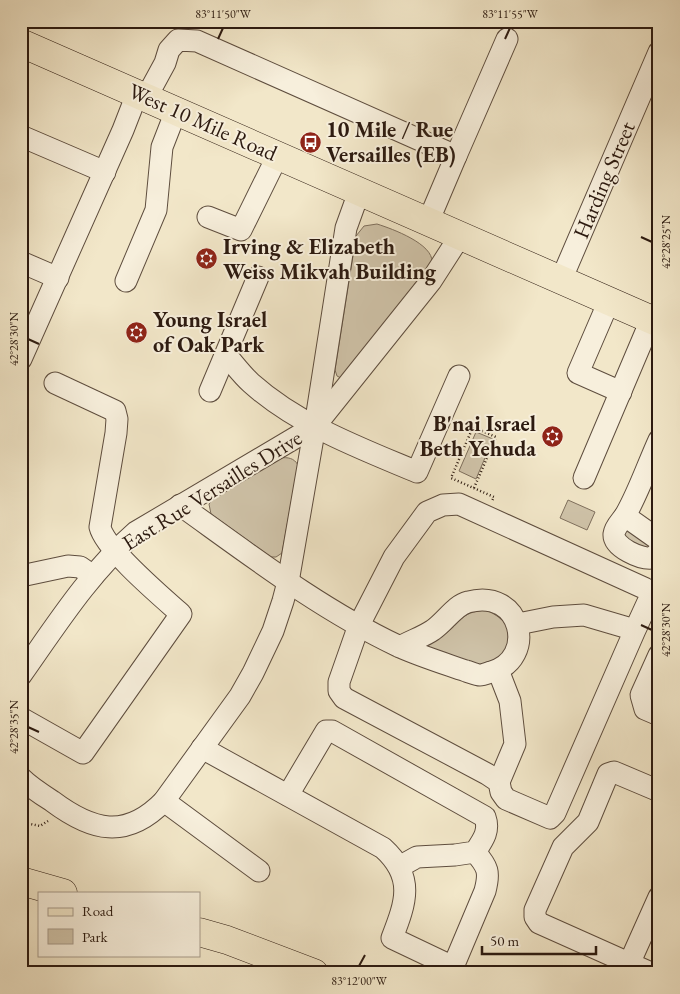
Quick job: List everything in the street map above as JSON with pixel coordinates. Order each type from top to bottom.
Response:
[{"type":"main road","name":"West 10 Mile Road","points":[[21,43],[609,301],[656,318]]},
{"type":"main road","points":[[21,881],[60,892]]},
{"type":"main road","points":[[200,932],[235,943],[314,973]]},
{"type":"street","points":[[428,222],[507,39]]},
{"type":"street","points":[[21,359],[123,130],[142,96],[165,63],[168,50],[178,40],[197,41],[456,156]]},
{"type":"street","name":"Harding Street","points":[[561,280],[659,52]]},
{"type":"street","points":[[126,281],[156,210],[162,147],[176,111]]},
{"type":"street","points":[[21,136],[105,172]]},
{"type":"street","points":[[208,217],[241,230],[278,155]]},
{"type":"street","name":"East Rue Versailles Drive","points":[[21,675],[92,576],[114,551],[136,532],[315,426],[346,228],[360,192]]},
{"type":"street","points":[[21,778],[83,822],[97,826],[128,826],[152,814],[164,801],[240,696],[273,631],[288,582],[315,426],[431,281],[460,236]]},
{"type":"street","points":[[21,262],[58,278]]},
{"type":"street","points":[[210,391],[258,277]]},
{"type":"street","points":[[609,301],[578,373],[620,392]]},
{"type":"street","points":[[584,478],[620,392],[656,318]]},
{"type":"street","points":[[226,355],[252,384],[292,413],[334,436],[417,472],[459,376]]},
{"type":"street","points":[[21,718],[83,753],[181,614],[114,551],[104,539],[100,527],[116,433],[117,419],[115,411],[56,383]]},
{"type":"street","points":[[659,440],[625,516],[614,532],[614,538],[618,545],[647,559],[654,557],[659,551]]},
{"type":"street","points":[[498,670],[510,701],[515,744],[499,782],[501,792],[506,799],[550,818],[555,813],[652,593],[459,504],[443,505],[427,512],[394,557],[359,625],[339,682],[339,691],[344,698],[499,782]]},
{"type":"street","points":[[180,505],[288,582],[359,625],[400,646],[431,660],[480,675],[498,670],[509,662],[516,648],[519,634],[518,624],[511,612],[498,603],[483,599],[466,602],[433,630],[400,646]]},
{"type":"street","points":[[625,516],[659,540]]},
{"type":"street","points":[[21,576],[68,566],[80,567],[92,576]]},
{"type":"street","points":[[518,624],[553,617],[584,615],[635,630]]},
{"type":"street","points":[[659,655],[641,695],[645,709],[659,715]]},
{"type":"street","points":[[288,795],[326,731],[332,731],[485,817],[487,824],[485,836],[476,852]]},
{"type":"street","points":[[202,748],[383,848],[400,866],[405,883],[404,905],[392,938],[453,967],[488,880],[488,871],[476,852]]},
{"type":"street","points":[[651,973],[627,968],[539,923],[535,917],[536,910],[563,847],[588,822],[608,774],[614,772],[659,791]]},
{"type":"street","points":[[164,801],[259,871]]},
{"type":"street","points":[[400,866],[417,857],[476,852]]},
{"type":"street","points":[[627,968],[659,897]]},
{"type":"path","points":[[451,478],[473,427],[496,437],[474,488]]},
{"type":"green space","points":[[377,224],[402,233],[419,243],[431,255],[432,262],[341,378],[337,376],[335,370],[356,236],[364,226]]},
{"type":"green space","points":[[476,432],[493,439],[476,479],[459,471]]},
{"type":"green space","points":[[280,458],[290,458],[298,465],[282,553],[276,557],[271,557],[211,514],[209,504],[216,496]]},
{"type":"green space","points":[[568,500],[595,512],[587,530],[560,518]]},
{"type":"green space","points":[[628,528],[653,549],[626,544],[622,532]]},
{"type":"green space","points":[[486,610],[504,622],[507,626],[508,637],[506,652],[484,667],[421,646],[443,635],[471,613]]},
{"type":"place","name":"10 Mile / Rue Versailles (EB)","points":[[310,142]]},
{"type":"place","name":"Irving & Elizabeth Weiss Mikvah Building","points":[[207,259]]},
{"type":"place","name":"Young Israel of Oak Park","points":[[137,332]]},
{"type":"place","name":"B'nai Israel Beth Yehuda","points":[[552,436]]}]
